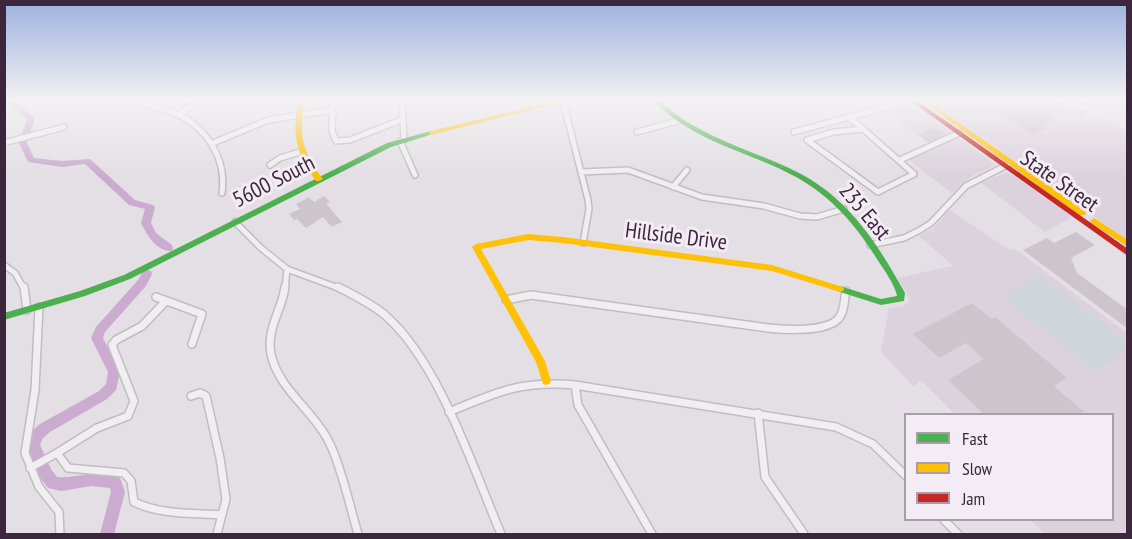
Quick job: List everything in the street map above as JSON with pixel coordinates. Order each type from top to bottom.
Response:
[{"type":"street","points":[[191,125],[213,143],[224,185],[222,193]]},
{"type":"street","points":[[213,143],[256,125]]},
{"type":"street","points":[[298,125],[300,152],[307,167],[319,179]]},
{"type":"street","points":[[333,125],[333,136],[340,142],[387,125]]},
{"type":"street","points":[[401,125],[402,140],[415,175]]},
{"type":"street","name":"5600 South","points":[[4,317],[127,277],[319,179],[402,140],[462,125]]},
{"type":"street","points":[[571,125],[589,209],[583,243]]},
{"type":"street","points":[[637,132],[663,125]]},
{"type":"street","name":"235 East","points":[[685,125],[812,183],[844,209],[870,244],[902,298]]},
{"type":"street","points":[[794,132],[821,125]]},
{"type":"street","points":[[858,125],[900,160],[914,174],[878,192],[807,140],[833,132],[863,129]]},
{"type":"street","name":"State Street","points":[[948,125],[1128,244]]},
{"type":"street","name":"State Street","points":[[956,125],[1128,253]]},
{"type":"street","points":[[4,143],[64,127]]},
{"type":"street","points":[[900,160],[959,133]]},
{"type":"street","points":[[270,165],[280,158],[300,152]]},
{"type":"street","points":[[870,244],[904,238],[926,227],[966,186],[1008,164]]},
{"type":"street","points":[[581,172],[628,170],[702,197],[764,206],[800,216],[817,217],[844,209]]},
{"type":"street","points":[[673,187],[687,170]]},
{"type":"street","points":[[235,222],[261,249],[288,269],[344,289],[385,315],[406,336],[423,359],[449,412],[501,534]]},
{"type":"street","name":"Hillside Drive","points":[[506,300],[476,247],[528,237],[772,268],[881,302],[899,301],[902,298]]},
{"type":"street","points":[[4,265],[15,272],[28,295],[27,310]]},
{"type":"street","points":[[288,269],[284,296],[270,334],[271,355],[283,382],[321,428],[330,443],[358,534]]},
{"type":"street","points":[[546,381],[540,361],[506,300],[531,295],[768,328],[790,329],[834,321],[842,313],[846,291]]},
{"type":"street","points":[[156,297],[165,302],[191,308],[202,314],[192,344]]},
{"type":"street","points":[[33,466],[97,428],[128,416],[134,401],[115,354],[113,342],[142,326],[165,302]]},
{"type":"street","points":[[39,307],[35,390],[24,447],[33,466],[39,488],[59,512],[60,534]]},
{"type":"street","points":[[449,412],[510,386],[546,381],[836,427],[855,434],[886,455],[904,474]]},
{"type":"street","points":[[575,385],[578,405],[652,534]]},
{"type":"street","points":[[191,396],[200,393],[206,396],[220,458],[226,498],[217,534]]},
{"type":"street","points":[[759,413],[765,477],[804,534]]},
{"type":"street","points":[[57,453],[68,468],[124,473],[131,481],[134,502],[140,506],[222,515]]},
{"type":"street","points":[[946,521],[958,534]]},
{"type":"shaded area","points":[[904,125],[942,125],[996,165],[972,176],[952,193],[909,160],[934,148]]},
{"type":"shaded area","points":[[965,125],[1073,125],[1066,129],[1075,125],[1115,125],[1127,130],[1127,240]]},
{"type":"shaded area","points":[[1005,173],[1011,174],[1072,217],[1045,232],[981,183]]},
{"type":"shaded area","points":[[950,210],[1009,250],[1015,249],[1127,333],[1127,534],[1045,534],[1031,521],[1114,521],[1114,413],[954,413],[921,380],[914,387],[881,352],[889,308],[904,306],[909,301],[897,278],[953,266],[919,236],[934,228]]},
{"type":"shaded area","points":[[1040,275],[1127,342],[1127,351],[1095,372],[1002,296]]},
{"type":"building","points":[[1019,125],[1043,125],[1048,128],[1033,134]]},
{"type":"building","points":[[931,128],[939,129],[946,134],[928,142],[919,135]]},
{"type":"building","points":[[324,196],[330,202],[326,204],[342,222],[332,227],[323,217],[306,228],[289,214],[300,209],[296,204],[309,197],[314,202]]},
{"type":"building","points":[[1076,232],[1095,245],[1071,258],[1077,273],[1128,310],[1128,329],[1023,250],[1047,238],[1054,243]]},
{"type":"building","points":[[972,303],[991,319],[995,317],[1067,378],[1054,386],[1084,412],[983,413],[948,380],[984,359],[966,343],[939,358],[913,334]]},
{"type":"waterway","points":[[29,125],[23,143],[31,160],[62,164],[87,161],[132,203],[150,207],[146,223],[152,235],[168,248]]},
{"type":"waterway","points":[[107,534],[118,492],[115,483],[100,479],[69,484],[53,483],[46,474],[33,445],[38,434],[45,428],[103,395],[112,386],[114,372],[97,338],[100,330],[142,283],[147,274]]},
{"type":"traffic: fast","points":[[687,125],[800,176],[833,199],[866,236],[901,293],[901,299],[881,302],[840,289]]},
{"type":"traffic: fast","points":[[4,317],[82,294],[127,277],[389,145],[431,133]]},
{"type":"traffic: slow","points":[[298,125],[302,151],[319,179]]},
{"type":"traffic: slow","points":[[431,133],[463,125]]},
{"type":"traffic: slow","points":[[958,125],[1082,213]]},
{"type":"traffic: slow","points":[[1094,221],[1128,244]]},
{"type":"traffic: slow","points":[[546,381],[540,361],[476,247],[528,237],[563,240],[772,268],[840,289]]},
{"type":"traffic: jam","points":[[948,125],[1128,253]]}]
